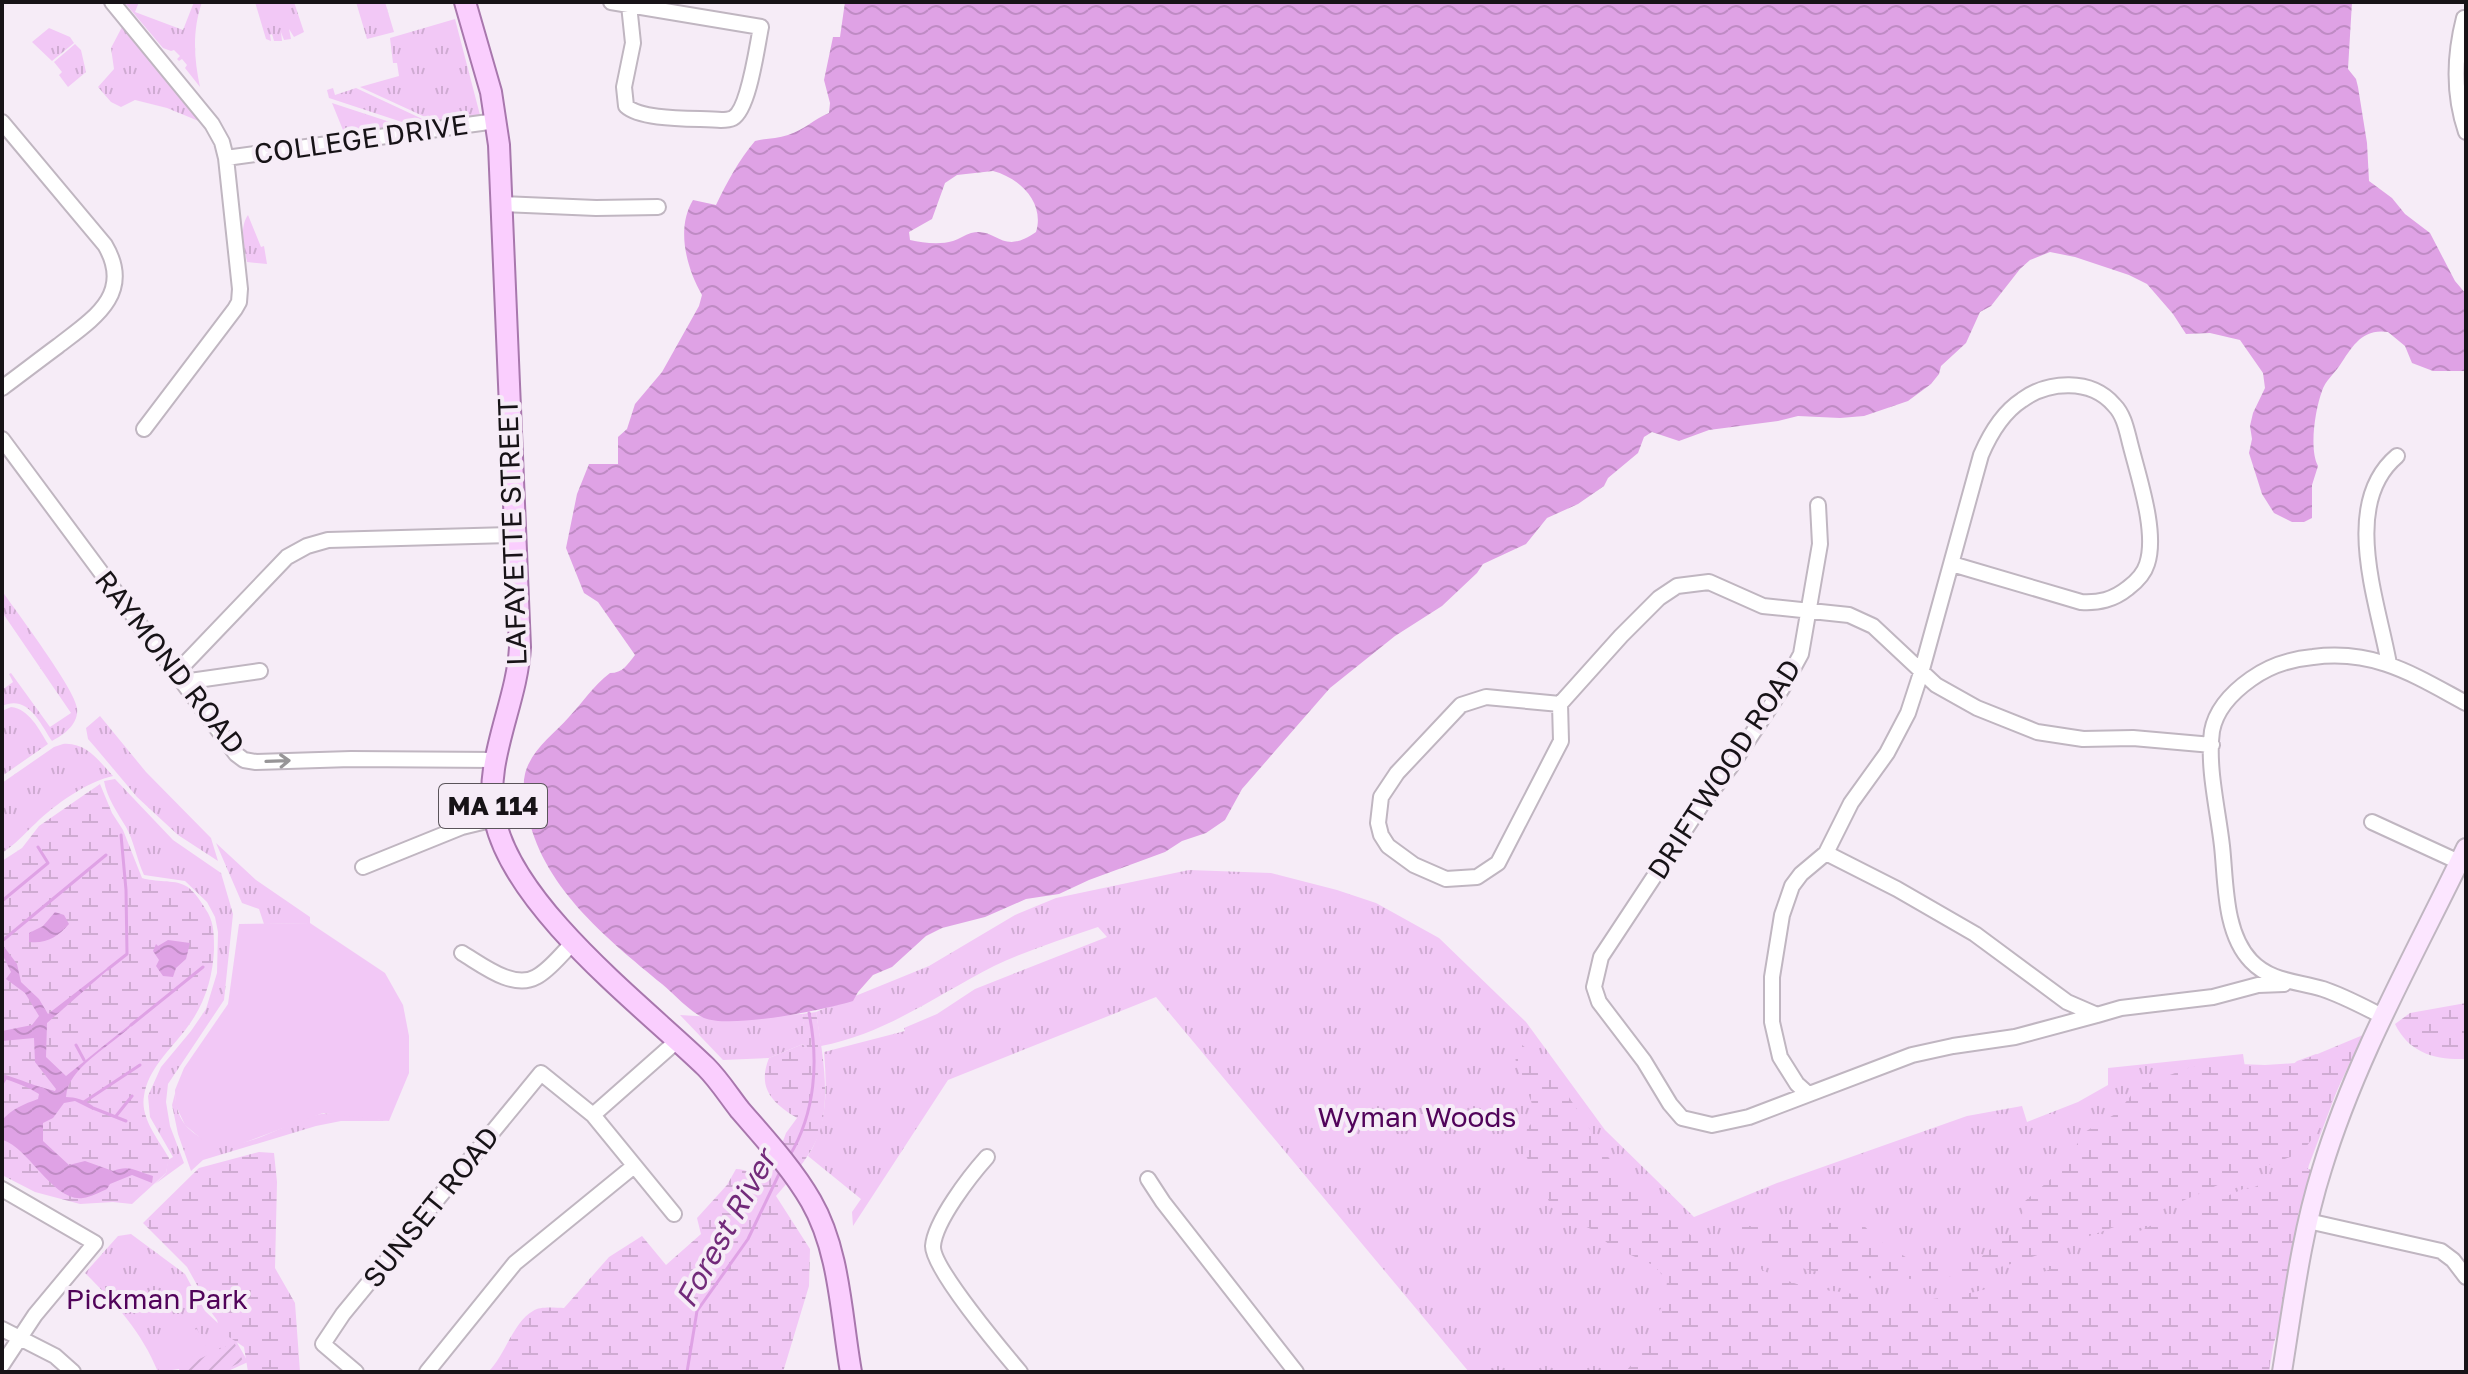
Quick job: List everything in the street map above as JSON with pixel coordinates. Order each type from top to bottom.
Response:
[{"type":"main road","name":"LAFAYETTE STREET","points":[[466,2],[496,121],[519,664],[497,760],[493,787],[495,819],[509,855],[551,917],[573,943],[710,1071],[796,1180],[821,1222],[830,1246],[851,1372]]},
{"type":"main road","points":[[2282,1372],[2308,1221],[2342,1109],[2463,855]]},
{"type":"street","name":"COLLEGE DRIVE","points":[[112,2],[212,124],[222,142],[240,289],[239,302],[144,429]]},
{"type":"street","points":[[611,2],[629,5],[761,27],[748,86],[736,116],[721,120],[654,115],[639,113],[626,106],[624,87],[633,43],[629,5]]},
{"type":"street","points":[[2464,18],[2457,51],[2456,87],[2466,132]]},
{"type":"street","name":"COLLEGE DRIVE","points":[[226,158],[496,121]]},
{"type":"street","points":[[2,122],[103,242],[115,270],[111,296],[96,317],[2,388]]},
{"type":"street","points":[[500,204],[658,207]]},
{"type":"street","points":[[1952,564],[2081,602],[2096,603],[2111,599],[2132,585],[2147,564],[2149,537],[2125,425],[2114,404],[2093,391],[2071,384],[2036,392],[2011,409],[1998,424],[1981,455],[1908,713],[1887,753],[1851,803],[1826,853],[1792,886],[1782,915],[1772,977],[1775,1042],[1788,1072],[1807,1093],[1931,1050],[2015,1037],[2121,1008],[2202,999],[2258,985],[2290,984],[2322,989],[2384,1017]]},
{"type":"street","name":"RAYMOND ROAD","points":[[2,439],[236,754],[244,760],[497,760]]},
{"type":"street","points":[[2389,664],[2365,526],[2367,508],[2378,477],[2397,456]]},
{"type":"street","name":"DRIFTWOOD ROAD","points":[[1807,1093],[1729,1122],[1712,1125],[1682,1118],[1599,1002],[1594,987],[1601,957],[1783,687],[1801,654],[1820,544],[1818,505]]},
{"type":"street","points":[[179,677],[287,557],[307,546],[328,540],[514,535]]},
{"type":"street","points":[[1560,704],[1486,697],[1461,705],[1397,773],[1381,797],[1378,823],[1388,846],[1414,865],[1446,879],[1477,877],[1498,863],[1561,741],[1560,704],[1659,598],[1677,586],[1709,582],[1763,606],[1849,615],[1873,626],[1936,685],[1977,708],[2053,736],[2133,738],[2212,745]]},
{"type":"street","points":[[2290,984],[2250,961],[2234,933],[2212,745],[2215,720],[2227,701],[2247,682],[2273,667],[2307,657],[2343,654],[2389,664],[2466,703]]},
{"type":"street","points":[[179,677],[260,671]]},
{"type":"street","points":[[363,867],[462,827],[495,819]]},
{"type":"street","points":[[2372,822],[2463,855]]},
{"type":"street","points":[[1826,853],[1975,934],[2067,1002],[2097,1015]]},
{"type":"street","points":[[462,953],[496,973],[513,980],[528,981],[538,976],[573,943]]},
{"type":"street","points":[[674,1214],[593,1115],[678,1040]]},
{"type":"street","name":"SUNSET ROAD","points":[[356,1372],[323,1344],[343,1314],[518,1101],[543,1074],[593,1115]]},
{"type":"street","points":[[987,1157],[948,1209],[933,1243],[934,1254],[957,1292],[1018,1370]]},
{"type":"street","points":[[427,1372],[515,1263],[634,1166]]},
{"type":"street","points":[[1148,1179],[1296,1372]]},
{"type":"street","points":[[2,1189],[95,1243],[35,1315],[2,1365]]},
{"type":"street","points":[[2308,1221],[2441,1251],[2453,1260],[2466,1277]]},
{"type":"street","points":[[2,1329],[55,1356],[73,1372]]},
{"type":"street","points":[[1000,1372],[1018,1370]]},
{"type":"green space","points":[[124,2],[139,2],[135,12],[183,30],[194,2],[202,2],[195,45],[200,87],[185,68],[187,65],[182,59],[177,59],[180,56],[174,50],[163,48]]},
{"type":"green space","points":[[255,2],[294,2],[304,32],[294,37],[289,29],[291,39],[284,40],[281,32],[282,41],[274,41],[272,34],[271,41],[266,39]]},
{"type":"green space","points":[[356,2],[385,2],[394,32],[367,39]]},
{"type":"green space","points":[[455,19],[480,115],[436,122],[360,87],[399,76],[397,63],[393,63],[390,38]]},
{"type":"green space","points":[[122,27],[201,122],[167,108],[135,100],[121,107],[111,102],[98,87],[114,69],[111,48]]},
{"type":"green space","points":[[49,28],[70,37],[74,43],[52,61],[32,42]]},
{"type":"green space","points":[[75,44],[81,50],[86,72],[68,87],[54,62]]},
{"type":"green space","points":[[333,88],[335,95],[356,88],[431,123],[411,125],[329,98],[327,90]]},
{"type":"green space","points":[[332,103],[393,123],[393,128],[345,135]]},
{"type":"green space","points":[[248,215],[261,247],[264,246],[267,264],[247,262],[243,232]]},
{"type":"green space","points":[[2,591],[74,698],[76,719],[66,732],[52,741],[26,707],[11,703],[2,706],[2,690],[13,682],[11,673],[50,727],[71,713],[2,612]]},
{"type":"green space","points":[[11,707],[28,716],[48,744],[2,776],[2,711]]},
{"type":"green space","points":[[100,716],[146,772],[211,838],[218,861],[178,835],[137,797],[88,739],[86,728]]},
{"type":"green space","points":[[63,744],[85,749],[113,776],[82,788],[43,816],[2,853],[2,783]]},
{"type":"green space","points":[[115,779],[173,840],[221,873],[233,914],[224,1000],[168,1084],[166,1102],[170,1126],[184,1163],[155,1184],[166,1173],[168,1160],[173,1157],[150,1117],[148,1096],[161,1067],[206,1009],[217,973],[218,932],[207,902],[185,881],[144,875],[129,832],[105,787],[104,781]]},
{"type":"green space","points":[[100,784],[142,878],[175,882],[188,887],[208,913],[214,935],[212,970],[203,1001],[155,1068],[146,1086],[145,1112],[169,1158],[166,1173],[132,1204],[80,1204],[35,1192],[2,1175],[2,861],[22,848],[39,826]]},
{"type":"green space","points":[[216,843],[256,880],[310,917],[310,923],[264,924],[259,909],[242,903]]},
{"type":"green space","name":"Wyman Woods","points":[[1189,870],[1271,873],[1337,890],[1376,903],[1439,938],[1526,1022],[1605,1130],[1694,1217],[1777,1183],[1967,1116],[2022,1106],[2027,1122],[2078,1102],[2108,1085],[2108,1068],[2243,1054],[2250,1101],[2297,1061],[2316,1054],[2345,1069],[2309,1165],[2292,1231],[2269,1372],[1469,1372],[1156,997],[948,1080],[853,1226],[852,1212],[861,1199],[808,1156],[823,1119],[826,1092],[824,1052],[905,1031],[904,1028],[937,1014],[975,989],[1107,937],[1098,927],[1020,955],[889,1023],[867,1033],[821,1046],[816,1012],[929,966],[1015,915],[1056,898]]},
{"type":"green space","points":[[310,923],[385,973],[403,1005],[409,1036],[409,1073],[389,1121],[323,1113],[238,1145],[205,1142],[185,1125],[176,1106],[175,1090],[184,1068],[228,1004],[239,924]]},
{"type":"green space","points":[[2466,1003],[2466,1059],[2424,1053],[2408,1042],[2395,1024],[2410,1013]]},
{"type":"green space","points":[[816,1012],[825,1078],[821,1127],[808,1155],[776,1196],[810,1249],[809,1286],[783,1372],[488,1372],[526,1316],[540,1308],[564,1308],[609,1257],[642,1236],[666,1265],[701,1234],[697,1218],[727,1185],[736,1169],[766,1178],[770,1176],[786,1133],[797,1118],[780,1107],[769,1094],[765,1078],[769,1058],[803,1044],[807,1047],[802,1014]]},
{"type":"green space","points":[[802,1014],[808,1047],[805,1048],[803,1044],[769,1058],[723,1060],[680,1015],[729,1018]]},
{"type":"green space","points":[[2363,1035],[2317,1133],[2301,1153],[2240,1175],[2169,1207],[2021,1261],[1963,1275],[1917,1279],[1858,1278],[1787,1264],[1724,1229],[1722,1224],[1728,1221],[1754,1227],[1785,1217],[1804,1217],[1830,1223],[1850,1219],[1862,1224],[1881,1242],[1909,1259],[1942,1263],[1975,1262],[2005,1237],[2018,1232],[2025,1201],[2065,1167],[2083,1133],[2117,1113],[2144,1085],[2193,1066],[2226,1068],[2238,1064],[2296,1063]]},
{"type":"green space","points":[[1518,1042],[1552,1074],[1619,1171],[1681,1228],[1712,1247],[1790,1282],[1878,1299],[1905,1301],[1947,1297],[2011,1282],[2074,1260],[2165,1219],[2178,1218],[2294,1168],[2311,1170],[2292,1281],[2282,1303],[2269,1372],[1625,1372],[1658,1336],[1667,1279],[1653,1265],[1611,1246],[1591,1229],[1555,1213],[1525,1154],[1527,1128],[1534,1121],[1534,1111],[1516,1062]]},
{"type":"green space","points":[[178,1082],[177,1106],[184,1123],[204,1139],[220,1144],[253,1140],[304,1119],[328,1113],[389,1121],[341,1121],[316,1126],[203,1160],[191,1171],[172,1105]]},
{"type":"green space","points":[[259,1152],[274,1153],[277,1182],[275,1268],[295,1303],[300,1372],[248,1372],[244,1347],[220,1331],[217,1320],[196,1292],[197,1285],[187,1267],[143,1223],[199,1168]]},
{"type":"green space","name":"Pickman Park","points":[[131,1234],[185,1274],[205,1311],[235,1339],[248,1362],[226,1372],[181,1372],[179,1369],[158,1372],[127,1319],[85,1273],[118,1236]]},
{"type":"green space","points":[[197,1329],[208,1350],[160,1372],[151,1352]]},
{"type":"green space","points":[[234,1342],[243,1361],[221,1372],[180,1372],[179,1369]]},
{"type":"water","points":[[845,2],[2352,2],[2348,69],[2358,87],[2367,143],[2369,181],[2430,233],[2455,281],[2466,294],[2466,371],[2433,371],[2412,363],[2405,346],[2388,332],[2371,333],[2359,340],[2325,384],[2319,399],[2314,429],[2318,466],[2312,485],[2312,518],[2292,522],[2274,513],[2262,494],[2249,453],[2253,413],[2265,388],[2263,373],[2240,340],[2210,333],[2186,334],[2147,284],[2075,257],[2050,252],[2030,260],[2020,269],[1991,306],[1980,312],[1966,343],[1941,366],[1931,384],[1908,401],[1864,416],[1798,416],[1709,430],[1679,441],[1652,432],[1644,437],[1638,453],[1608,478],[1604,486],[1578,504],[1547,518],[1526,544],[1483,564],[1442,606],[1395,636],[1330,688],[1242,789],[1225,820],[1206,833],[1059,894],[1026,899],[985,917],[942,928],[926,936],[892,967],[873,975],[853,1001],[778,1017],[717,1021],[704,1018],[687,1007],[578,908],[546,862],[534,837],[525,801],[524,778],[528,765],[543,743],[598,683],[610,673],[624,668],[635,655],[598,602],[584,593],[566,548],[577,494],[589,464],[618,464],[618,437],[627,429],[635,404],[662,372],[699,306],[702,295],[691,272],[685,248],[688,211],[693,200],[716,205],[755,141],[794,133],[829,113],[830,103],[824,80],[833,37],[840,37]],"holes":[[[993,171],[1003,174],[1028,193],[1037,211],[1036,232],[1015,242],[980,232],[943,243],[910,240],[909,232],[932,219],[945,183],[957,175]]]},
{"type":"water","points":[[55,912],[64,915],[69,924],[51,939],[29,942],[29,933],[43,926]]},
{"type":"water","points":[[168,940],[190,943],[186,959],[176,968],[173,977],[163,976],[156,966],[159,960],[153,951],[156,944],[158,946]]},
{"type":"water","points":[[2,944],[17,964],[21,982],[39,999],[48,1014],[110,968],[47,1023],[46,1057],[66,1076],[132,1023],[131,1026],[91,1058],[69,1086],[66,1097],[87,1102],[93,1110],[75,1101],[64,1103],[53,1118],[43,1123],[43,1141],[69,1165],[85,1161],[113,1171],[133,1169],[153,1176],[152,1183],[132,1175],[92,1196],[72,1197],[51,1184],[22,1153],[3,1140],[2,1120],[18,1107],[38,1099],[39,1094],[2,1078],[2,1074],[56,1089],[35,1062],[34,1038],[2,1041],[2,1031],[32,1025],[39,1016],[25,993],[6,979],[11,972],[2,954]]},
{"type":"waterway","points":[[108,969],[127,954],[121,835]]},
{"type":"waterway","points":[[2,901],[48,863],[38,847]]},
{"type":"waterway","points":[[2,941],[106,855]]},
{"type":"waterway","points":[[131,1025],[203,967]]},
{"type":"waterway","name":"Forest River","points":[[790,1155],[805,1122],[813,1087],[814,1050],[809,1013]]},
{"type":"waterway","points":[[76,1045],[84,1060]]},
{"type":"waterway","points":[[84,1102],[140,1065]]},
{"type":"waterway","points":[[2,1084],[5,1079]]},
{"type":"waterway","points":[[116,1116],[132,1096]]},
{"type":"waterway","points":[[93,1108],[126,1121]]},
{"type":"waterway","name":"Forest River","points":[[687,1372],[697,1311],[748,1239],[780,1172]]}]
